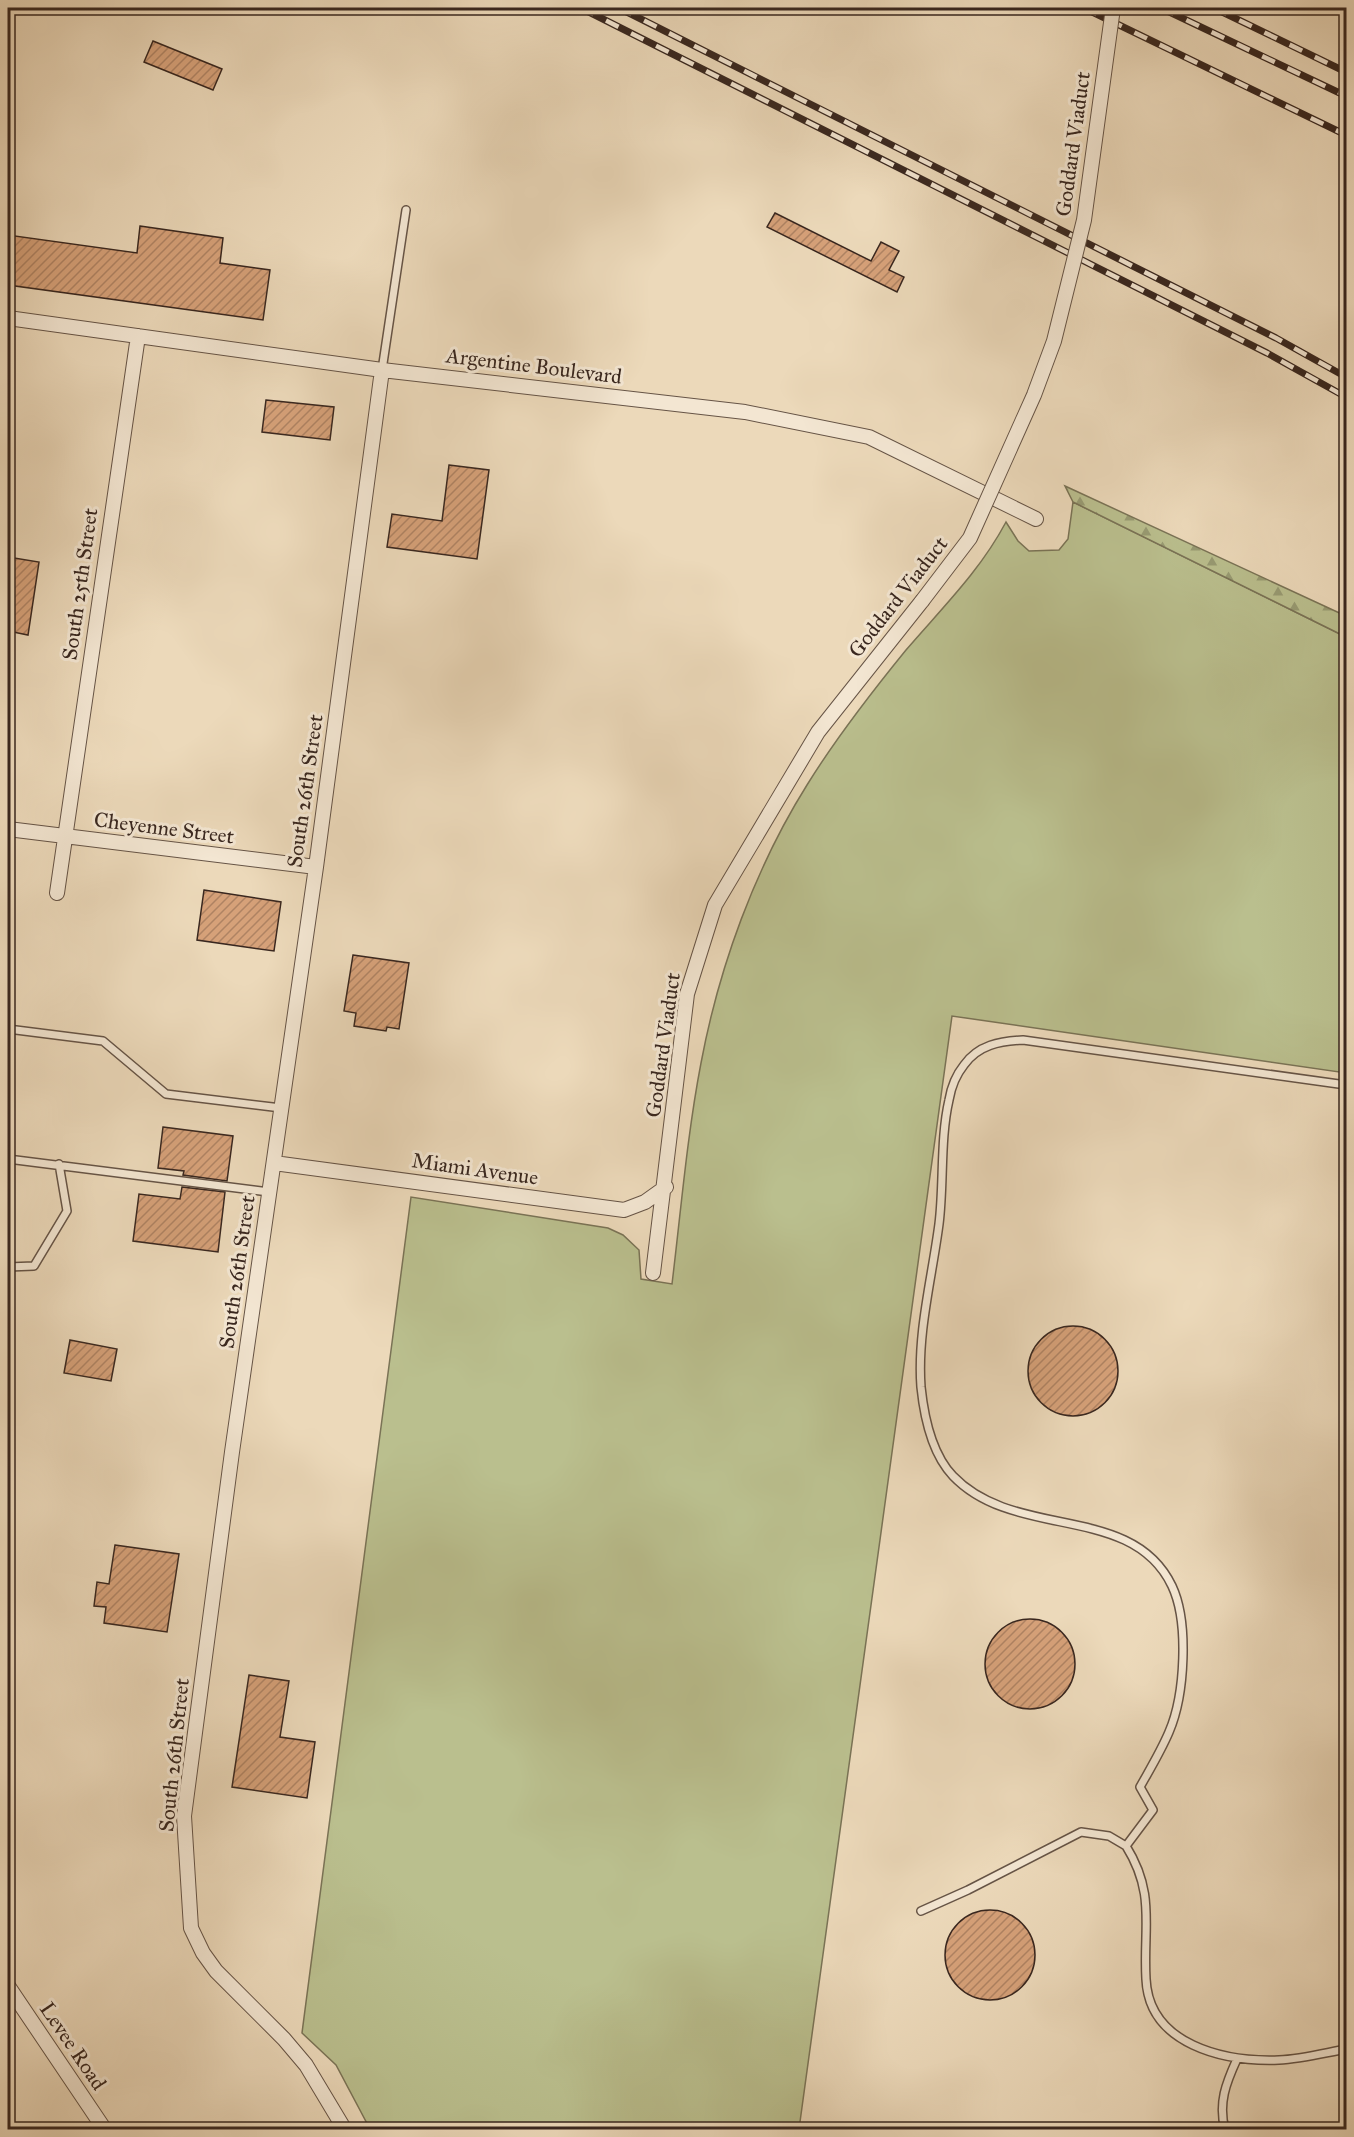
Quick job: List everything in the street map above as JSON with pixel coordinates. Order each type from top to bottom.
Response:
[{"type":"street","name":"Goddard Viaduct","points":[[653,1273],[666,1187],[687,994],[715,905],[818,732],[970,538],[1030,406],[1054,341],[1084,220],[1113,8]]},
{"type":"street","name":"Argentine Boulevard","points":[[8,318],[381,370],[745,412],[869,437],[1036,519]]},
{"type":"street","name":"South 25th Street","points":[[57,892],[138,336]]},
{"type":"street","name":"South 26th Street","points":[[345,2130],[306,2065],[284,2039],[216,1971],[203,1953],[191,1928],[184,1816],[232,1452],[316,867],[381,370]]},
{"type":"street","name":"Cheyenne Street","points":[[8,829],[64,838],[316,867]]},
{"type":"street","name":"Miami Avenue","points":[[274,1163],[624,1210],[645,1202],[666,1187]]},
{"type":"street","name":"Levee Road","points":[[8,1986],[105,2130]]},
{"type":"lane","points":[[381,370],[406,210]]},
{"type":"lane","points":[[8,1029],[103,1041],[166,1094],[282,1108]]},
{"type":"lane","points":[[1126,1846],[1153,1810],[1140,1787],[1170,1731],[1176,1710],[1183,1633],[1181,1609],[1171,1584],[1152,1558],[1127,1540],[1099,1530],[1011,1511],[992,1504],[972,1494],[950,1474],[936,1446],[925,1417],[921,1385],[922,1350],[939,1225],[949,1098],[960,1072],[974,1054],[989,1045],[1023,1040],[1347,1085]]},
{"type":"lane","points":[[8,1159],[269,1192]]},
{"type":"lane","points":[[8,1267],[34,1266],[67,1212],[59,1164]]},
{"type":"lane","points":[[921,1911],[968,1890],[1082,1832],[1109,1836],[1126,1846],[1137,1864],[1147,1901],[1145,1958],[1150,2004],[1161,2022],[1176,2036],[1194,2046],[1237,2059],[1281,2060],[1347,2049]]},
{"type":"lane","points":[[1224,2130],[1221,2105],[1225,2086],[1237,2059]]},
{"type":"green space","points":[[1065,486],[1346,616],[1346,637],[1073,502]]},
{"type":"green space","points":[[1073,502],[1346,637],[1346,1073],[952,1016],[799,2129],[370,2129],[336,2065],[302,2033],[411,1197],[608,1228],[623,1235],[639,1250],[641,1279],[672,1284],[692,1118],[709,1027],[741,919],[771,850],[807,785],[842,733],[906,650],[972,573],[1006,522],[1018,541],[1029,551],[1059,550],[1068,539]]},
{"type":"building","points":[[153,41],[222,69],[213,90],[144,62]]},
{"type":"building","points":[[775,213],[871,261],[881,242],[899,251],[889,270],[904,277],[897,292],[767,227]]},
{"type":"building","points":[[140,226],[223,238],[220,263],[270,270],[263,320],[8,285],[8,235],[137,253]]},
{"type":"building","points":[[266,400],[334,407],[330,440],[262,432]]},
{"type":"building","points":[[449,465],[489,470],[477,559],[387,547],[392,514],[442,521]]},
{"type":"building","points":[[8,557],[39,562],[28,635],[8,631]]},
{"type":"building","points":[[204,890],[281,902],[274,951],[197,940]]},
{"type":"building","points":[[353,955],[409,963],[399,1029],[387,1027],[386,1031],[354,1026],[356,1013],[344,1011]]},
{"type":"building","points":[[163,1127],[233,1136],[227,1181],[183,1175],[184,1171],[158,1168]]},
{"type":"building","points":[[182,1187],[225,1192],[218,1252],[133,1241],[139,1194],[180,1199]]},
{"type":"building","points":[[1064,1326],[1082,1326],[1098,1333],[1111,1346],[1118,1362],[1118,1380],[1111,1396],[1098,1409],[1082,1416],[1064,1416],[1048,1409],[1035,1396],[1028,1380],[1028,1362],[1035,1346],[1048,1333]]},
{"type":"building","points":[[70,1340],[117,1349],[111,1381],[64,1373]]},
{"type":"building","points":[[115,1545],[179,1554],[167,1632],[104,1623],[106,1607],[94,1606],[97,1582],[109,1584]]},
{"type":"building","points":[[1021,1619],[1039,1619],[1055,1626],[1068,1639],[1075,1655],[1075,1673],[1068,1689],[1055,1702],[1039,1709],[1021,1709],[1005,1702],[992,1689],[985,1673],[985,1655],[992,1639],[1005,1626]]},
{"type":"building","points":[[249,1675],[289,1681],[280,1737],[315,1742],[307,1798],[232,1787]]},
{"type":"building","points":[[981,1910],[999,1910],[1015,1917],[1028,1930],[1035,1946],[1035,1964],[1028,1980],[1015,1993],[999,2000],[981,2000],[965,1993],[952,1980],[945,1964],[945,1946],[952,1930],[965,1917]]},
{"type":"railway","points":[[581,8],[1267,353],[1346,397]]},
{"type":"railway","points":[[619,8],[1276,338],[1346,377]]},
{"type":"railway","points":[[1084,8],[1346,135]]},
{"type":"railway","points":[[1161,8],[1346,96]]},
{"type":"railway","points":[[1214,8],[1346,72]]}]
